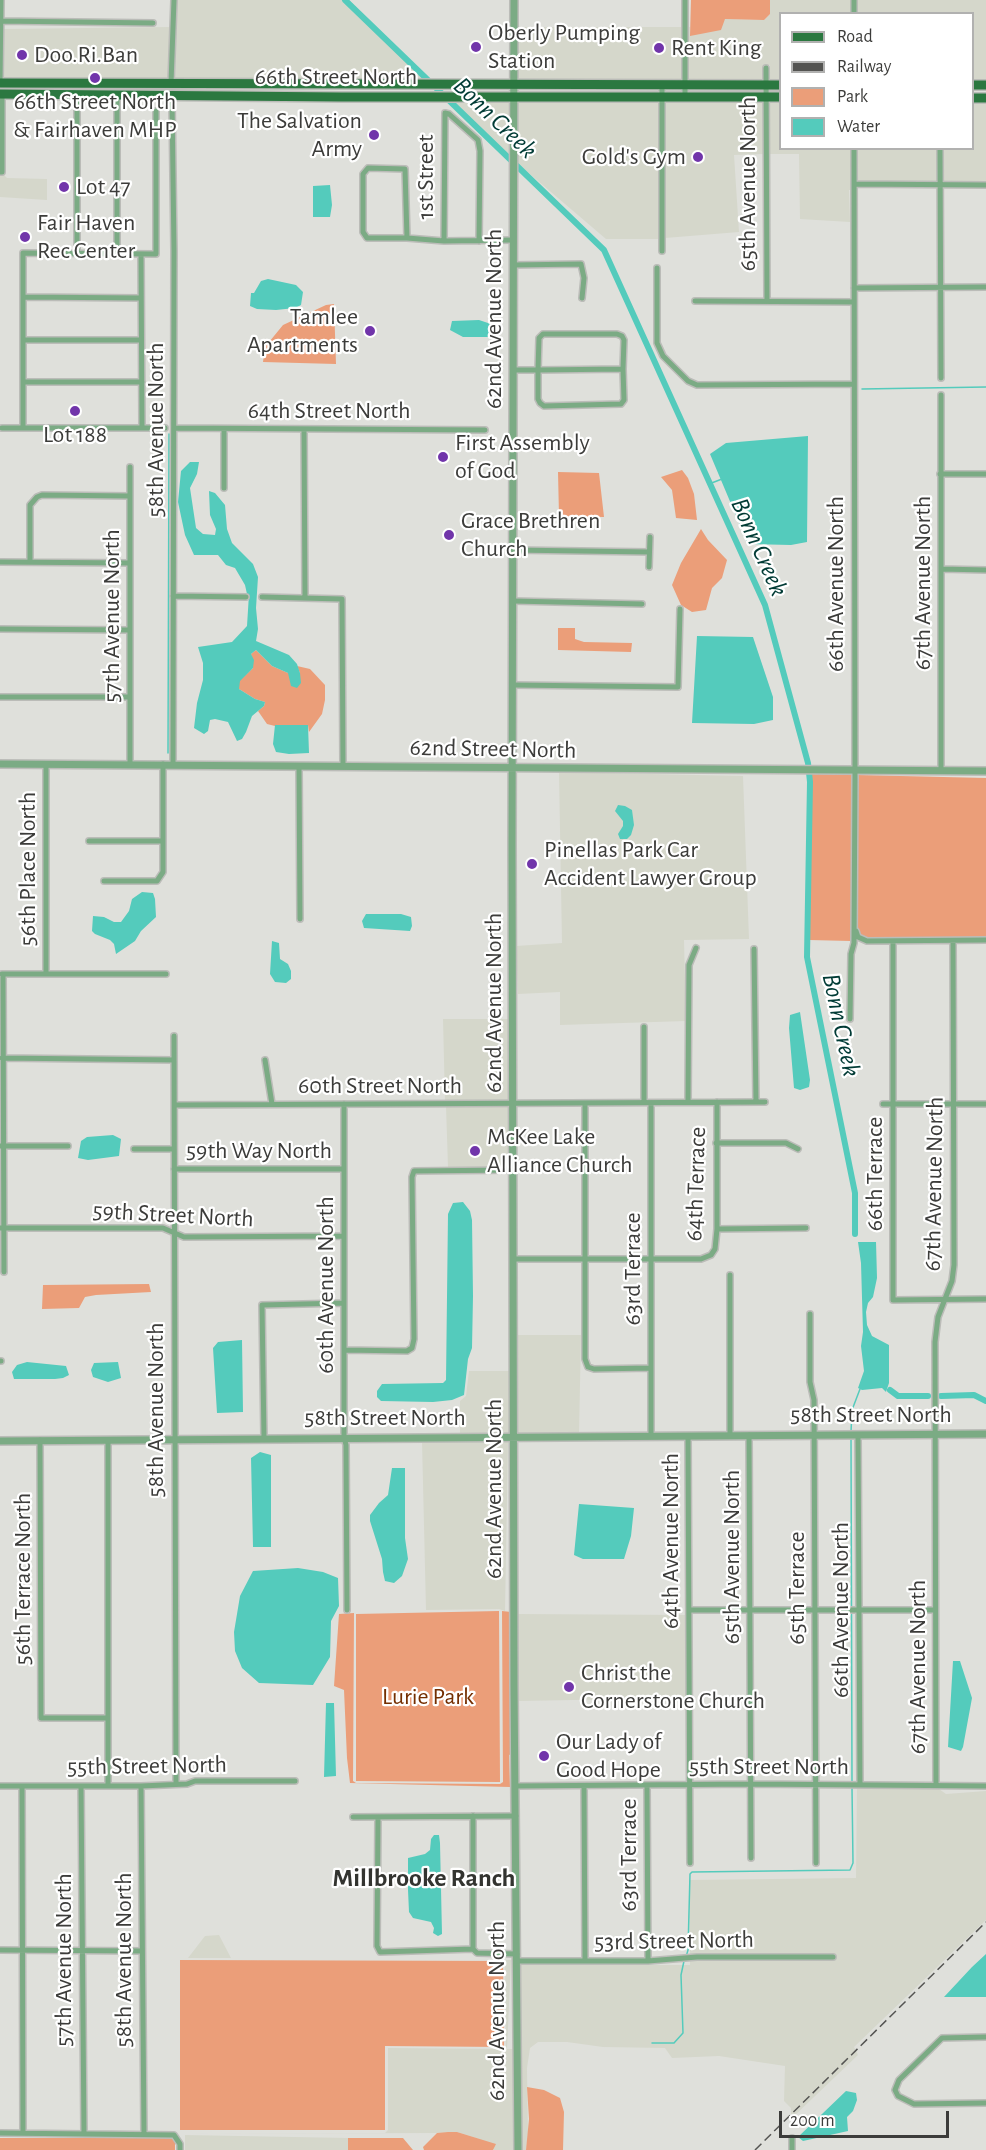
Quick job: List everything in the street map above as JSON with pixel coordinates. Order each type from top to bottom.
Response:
[{"type":"main road","name":"66th Street North","points":[[0,83],[779,85]]},
{"type":"main road","points":[[1,94],[13,88],[65,83]]},
{"type":"main road","points":[[113,95],[117,90],[162,88],[171,83]]},
{"type":"main road","points":[[174,95],[187,89],[243,89],[252,84]]},
{"type":"main road","name":"66th Street North","points":[[1,94],[779,97]]},
{"type":"street","points":[[0,0],[0,83]]},
{"type":"street","points":[[171,83],[174,0]]},
{"type":"street","name":"62nd Avenue North","points":[[514,0],[513,1437],[518,2150]]},
{"type":"street","points":[[685,0],[685,97]]},
{"type":"street","points":[[0,21],[153,23]]},
{"type":"street","name":"65th Avenue North","points":[[766,68],[767,301]]},
{"type":"street","points":[[662,85],[662,251]]},
{"type":"street","points":[[1,94],[1,172]]},
{"type":"street","points":[[77,95],[77,254]]},
{"type":"street","points":[[113,95],[117,254]]},
{"type":"street","name":"58th Avenue North","points":[[173,765],[172,101],[174,95]]},
{"type":"street","points":[[23,426],[23,253],[156,254],[156,111]]},
{"type":"street","name":"1st Street","points":[[444,241],[445,113],[478,140],[480,151],[479,241]]},
{"type":"street","name":"66th Avenue North","points":[[850,1019],[851,954],[854,943],[855,770],[854,150]]},
{"type":"street","points":[[940,150],[941,378]]},
{"type":"street","points":[[407,238],[405,169],[368,168],[363,174],[363,232],[367,238],[444,241],[513,240]]},
{"type":"street","points":[[854,184],[986,185]]},
{"type":"street","points":[[141,255],[142,427]]},
{"type":"street","points":[[513,265],[581,264],[584,278],[582,298]]},
{"type":"street","points":[[657,268],[656,334],[659,350],[688,381],[697,385],[854,384]]},
{"type":"street","points":[[854,288],[986,287]]},
{"type":"street","points":[[23,297],[141,298]]},
{"type":"street","points":[[695,301],[854,302]]},
{"type":"street","points":[[543,334],[617,334],[622,336],[624,340],[623,369],[624,400],[621,404],[544,405],[538,399],[539,338],[543,334]]},
{"type":"street","points":[[23,340],[141,340]]},
{"type":"street","points":[[513,370],[623,369]]},
{"type":"street","points":[[23,382],[142,382]]},
{"type":"street","name":"67th Avenue North","points":[[941,395],[941,771]]},
{"type":"street","points":[[2,428],[23,426],[165,428]]},
{"type":"street","name":"64th Street North","points":[[174,428],[485,430]]},
{"type":"street","points":[[224,429],[224,488]]},
{"type":"street","points":[[304,430],[305,597]]},
{"type":"street","name":"57th Avenue North","points":[[130,467],[130,765]]},
{"type":"street","points":[[940,474],[986,474]]},
{"type":"street","points":[[30,562],[30,505],[37,497],[42,495],[130,496]]},
{"type":"street","points":[[649,567],[650,537]]},
{"type":"street","points":[[513,550],[649,552]]},
{"type":"street","points":[[0,562],[130,563]]},
{"type":"street","points":[[941,569],[986,570]]},
{"type":"street","points":[[173,596],[246,597]]},
{"type":"street","points":[[262,597],[342,599],[343,766]]},
{"type":"street","points":[[513,602],[642,604]]},
{"type":"street","points":[[513,685],[678,687],[680,609]]},
{"type":"street","points":[[0,629],[129,630]]},
{"type":"street","points":[[0,697],[130,697]]},
{"type":"street","name":"62nd Street North","points":[[0,764],[986,771]]},
{"type":"street","name":"56th Place North","points":[[45,764],[46,974]]},
{"type":"street","points":[[104,881],[157,881],[163,872],[163,764]]},
{"type":"street","points":[[299,767],[300,919]]},
{"type":"street","points":[[89,842],[163,841]]},
{"type":"street","points":[[854,927],[858,937],[867,941],[986,940]]},
{"type":"street","name":"66th Terrace","points":[[894,941],[892,1300],[946,1299]]},
{"type":"street","name":"67th Avenue North","points":[[936,1785],[935,1330],[952,1281],[954,1264],[953,941]]},
{"type":"street","points":[[688,1102],[689,965],[696,948]]},
{"type":"street","points":[[754,948],[756,1102]]},
{"type":"street","points":[[4,1272],[2,974],[166,974]]},
{"type":"street","points":[[644,1027],[644,1102]]},
{"type":"street","name":"58th Avenue North","points":[[174,1036],[176,1784]]},
{"type":"street","points":[[2,1058],[174,1060]]},
{"type":"street","points":[[265,1060],[272,1104]]},
{"type":"street","name":"63rd Terrace","points":[[651,1102],[651,1436]]},
{"type":"street","name":"64th Terrace","points":[[651,1258],[701,1259],[711,1255],[715,1249],[717,1102]]},
{"type":"street","name":"60th Street North","points":[[175,1105],[765,1102]]},
{"type":"street","points":[[585,1103],[585,1359],[588,1367],[594,1369],[651,1368]]},
{"type":"street","name":"60th Avenue North","points":[[344,1104],[346,1610]]},
{"type":"street","points":[[883,1104],[986,1104]]},
{"type":"street","points":[[716,1143],[786,1143],[798,1149]]},
{"type":"street","points":[[2,1146],[68,1146]]},
{"type":"street","name":"59th Way North","points":[[134,1149],[174,1149]]},
{"type":"street","name":"59th Way North","points":[[174,1169],[344,1169]]},
{"type":"street","points":[[344,1350],[407,1351],[412,1348],[414,1339],[412,1178],[414,1171],[513,1170]]},
{"type":"street","name":"59th Street North","points":[[2,1228],[164,1228],[184,1237],[344,1236]]},
{"type":"street","points":[[717,1229],[806,1228]]},
{"type":"street","points":[[514,1259],[651,1258]]},
{"type":"street","points":[[730,1275],[730,1436]]},
{"type":"street","points":[[946,1299],[986,1299]]},
{"type":"street","points":[[264,1438],[262,1305],[344,1304]]},
{"type":"street","name":"65th Terrace","points":[[810,1314],[810,1382],[814,1400],[816,1863]]},
{"type":"street","name":"58th Street North","points":[[0,1441],[986,1434]]},
{"type":"street","name":"65th Avenue North","points":[[749,1435],[751,1858]]},
{"type":"street","name":"66th Avenue North","points":[[857,1435],[858,1784]]},
{"type":"street","name":"64th Avenue North","points":[[688,1436],[690,1863]]},
{"type":"street","name":"56th Terrace North","points":[[40,1440],[41,1718],[108,1718]]},
{"type":"street","points":[[108,1440],[108,1785]]},
{"type":"street","points":[[690,1610],[935,1610]]},
{"type":"street","name":"55th Street North","points":[[0,1786],[141,1786],[187,1784],[195,1781],[295,1781]]},
{"type":"street","name":"55th Street North","points":[[515,1786],[751,1784],[986,1786]]},
{"type":"street","points":[[22,1786],[23,2133]]},
{"type":"street","name":"57th Avenue North","points":[[81,1786],[84,2134]]},
{"type":"street","name":"58th Avenue North","points":[[141,1786],[144,2134]]},
{"type":"street","points":[[584,1786],[585,1961]]},
{"type":"street","name":"63rd Terrace","points":[[647,1786],[648,1961]]},
{"type":"street","points":[[473,1816],[473,1949]]},
{"type":"street","points":[[352,1817],[516,1816]]},
{"type":"street","name":"53rd Street North","points":[[378,1817],[377,1947],[380,1952],[473,1949],[477,1953],[585,1961],[648,1961],[697,1957],[833,1957]]},
{"type":"street","points":[[0,1950],[142,1951]]},
{"type":"street","points":[[986,2037],[942,2038],[899,2080],[896,2090],[898,2096],[914,2104],[986,2103]]},
{"type":"street","points":[[0,2133],[174,2135],[177,2137],[180,2150]]},
{"type":"street","points":[[792,2138],[792,2150]]},
{"type":"shaded area","points":[[177,0],[349,0],[426,80],[175,79]]},
{"type":"shaded area","points":[[770,0],[851,0],[851,12],[779,12],[779,81],[769,81],[770,65],[764,65],[762,81],[688,81],[688,27],[690,27],[690,35],[725,19],[764,20],[770,14]]},
{"type":"shaded area","points":[[857,0],[986,0],[986,82],[974,82],[974,12],[857,12]]},
{"type":"shaded area","points":[[170,27],[168,79],[4,78],[4,29]]},
{"type":"shaded area","points":[[517,27],[682,27],[682,81],[517,80]]},
{"type":"shaded area","points":[[455,102],[511,102],[511,157]]},
{"type":"shaded area","points":[[517,103],[659,103],[659,239],[606,239],[517,163]]},
{"type":"shaded area","points":[[666,103],[763,103],[763,154],[734,155],[739,232],[665,238]]},
{"type":"shaded area","points":[[769,103],[779,103],[779,150],[851,150],[850,222],[800,219],[799,154],[769,154]]},
{"type":"shaded area","points":[[974,104],[986,104],[986,182],[943,182],[943,150],[974,150]]},
{"type":"shaded area","points":[[857,150],[937,150],[937,182],[857,181]]},
{"type":"shaded area","points":[[0,175],[7,178],[47,179],[47,200],[0,197]]},
{"type":"shaded area","points":[[559,772],[743,776],[749,939],[684,940],[686,1021],[560,1025],[560,992],[518,994],[516,946],[562,943]]},
{"type":"shaded area","points":[[443,1019],[510,1019],[510,1100],[445,1101]]},
{"type":"shaded area","points":[[446,1106],[510,1106],[510,1167],[448,1167]]},
{"type":"shaded area","points":[[517,1335],[581,1335],[579,1434],[517,1434]]},
{"type":"shaded area","points":[[510,1365],[510,1434],[460,1434],[460,1401],[466,1396],[469,1371],[509,1371]]},
{"type":"shaded area","points":[[510,1440],[508,1443],[505,1611],[499,1609],[426,1610],[422,1441]]},
{"type":"shaded area","points":[[517,1614],[686,1615],[687,1698],[518,1701]]},
{"type":"shaded area","points":[[857,1787],[939,1789],[946,1794],[986,1791],[986,1920],[854,2047],[858,2055],[791,2119],[791,2108],[784,2101],[785,2066],[719,2056],[672,2058],[665,2048],[603,2047],[567,2042],[538,2042],[530,2048],[527,2068],[528,2134],[526,2150],[521,2150],[520,1965],[690,1965],[690,1961],[697,1960],[836,1960],[835,1954],[690,1955],[689,1880],[856,1878]]},
{"type":"shaded area","points":[[219,1935],[231,1958],[188,1958],[205,1936]]},
{"type":"shaded area","points":[[505,1960],[511,1960],[507,2049],[514,2049],[515,2150],[493,2150],[479,2139],[457,2132],[437,2133],[180,2134],[385,2133],[388,2130],[388,2048],[504,2049],[506,2046]]},
{"type":"shaded area","points":[[185,2135],[348,2138],[382,2146],[359,2150],[185,2150]]},
{"type":"green space","points":[[691,0],[770,0],[770,14],[764,20],[725,19],[721,30],[690,36]]},
{"type":"green space","points":[[334,304],[336,364],[263,362],[265,347],[283,325],[326,305]]},
{"type":"green space","points":[[682,470],[694,494],[697,520],[676,518],[672,490],[661,477]]},
{"type":"green space","points":[[558,472],[599,473],[604,517],[559,516]]},
{"type":"green space","points":[[701,529],[727,560],[722,578],[712,588],[706,610],[692,612],[681,605],[672,585],[681,563]]},
{"type":"green space","points":[[558,628],[575,628],[575,639],[584,642],[632,643],[631,652],[558,650]]},
{"type":"green space","points":[[256,650],[272,666],[288,673],[300,673],[297,666],[310,669],[325,685],[322,714],[309,732],[308,725],[275,726],[267,724],[258,711],[265,702],[239,689],[239,681],[253,668],[251,654]]},
{"type":"green space","points":[[811,774],[852,775],[851,941],[809,940]]},
{"type":"green space","points":[[858,775],[986,778],[986,937],[868,938],[861,935],[857,926]]},
{"type":"green space","points":[[149,1284],[151,1292],[96,1295],[85,1297],[79,1308],[42,1309],[43,1285]]},
{"type":"green space","name":"Lurie Park","points":[[499,1611],[500,1782],[356,1781],[356,1614]]},
{"type":"green space","points":[[502,1611],[511,1612],[512,1754],[509,1755],[510,1787],[350,1783],[344,1690],[334,1686],[339,1614],[354,1613],[353,1781],[356,1783],[500,1784],[503,1782]]},
{"type":"green space","points":[[180,1960],[503,1961],[504,2047],[385,2046],[385,2130],[180,2130]]},
{"type":"green space","points":[[527,2087],[544,2090],[560,2098],[564,2112],[563,2150],[526,2150],[529,2119]]},
{"type":"green space","points":[[457,2132],[496,2144],[493,2150],[424,2150],[423,2147],[437,2133]]},
{"type":"green space","points":[[0,2138],[175,2138],[175,2150],[0,2150]]},
{"type":"green space","points":[[348,2138],[403,2138],[413,2150],[348,2150]]},
{"type":"water","points":[[330,185],[332,205],[330,217],[313,217],[313,186]]},
{"type":"water","points":[[268,279],[296,285],[303,292],[301,305],[276,310],[257,309],[250,306],[251,293],[254,293],[261,281]]},
{"type":"water","points":[[479,320],[491,324],[494,331],[491,337],[463,337],[450,330],[452,321]]},
{"type":"water","points":[[808,436],[807,542],[791,545],[748,544],[710,454],[726,443]]},
{"type":"water","points":[[190,462],[199,462],[197,474],[190,488],[196,528],[203,534],[215,535],[216,529],[210,515],[209,491],[215,493],[225,505],[227,529],[232,543],[253,564],[258,577],[256,641],[289,655],[297,664],[300,673],[301,683],[297,688],[291,686],[288,673],[272,666],[256,650],[251,654],[254,660],[253,668],[240,681],[239,689],[265,702],[264,706],[252,716],[242,739],[237,741],[228,722],[210,720],[208,731],[204,734],[194,728],[203,680],[203,663],[198,647],[232,642],[247,626],[249,594],[235,568],[226,565],[218,555],[194,555],[185,535],[178,502],[181,471]]},
{"type":"water","points":[[697,636],[753,637],[773,697],[773,720],[754,724],[692,723]]},
{"type":"water","points":[[275,725],[308,725],[309,753],[276,752],[273,744]]},
{"type":"water","points":[[618,805],[632,810],[634,825],[627,839],[620,839],[618,834],[623,821],[615,811]]},
{"type":"water","points":[[142,892],[153,893],[156,917],[141,931],[135,941],[116,954],[114,944],[110,940],[92,931],[93,916],[121,922],[129,911],[132,899]]},
{"type":"water","points":[[366,914],[401,914],[411,917],[412,926],[410,931],[364,928],[362,921]]},
{"type":"water","points":[[272,941],[279,943],[280,959],[288,964],[291,971],[291,979],[286,983],[275,982],[270,974]]},
{"type":"water","points":[[800,1012],[810,1080],[809,1087],[800,1090],[794,1088],[789,1028],[790,1015]]},
{"type":"water","points":[[113,1135],[121,1139],[119,1156],[88,1160],[78,1158],[81,1141],[87,1137]]},
{"type":"water","points":[[463,1202],[470,1211],[472,1220],[473,1296],[472,1348],[468,1359],[464,1395],[452,1400],[433,1402],[381,1401],[377,1397],[377,1391],[382,1384],[443,1383],[446,1380],[448,1214],[453,1203]]},
{"type":"water","points":[[858,1242],[876,1242],[877,1278],[873,1297],[868,1303],[866,1312],[867,1325],[872,1336],[889,1345],[889,1383],[886,1392],[882,1388],[862,1390],[858,1388],[864,1371],[861,1346],[863,1332],[861,1263]]},
{"type":"water","points":[[242,1340],[243,1412],[217,1413],[213,1348],[218,1342]]},
{"type":"water","points":[[27,1362],[66,1366],[69,1375],[55,1379],[14,1379],[12,1372],[17,1365]]},
{"type":"water","points":[[118,1362],[121,1378],[108,1382],[93,1377],[91,1370],[94,1363]]},
{"type":"water","points":[[260,1452],[271,1455],[271,1547],[253,1547],[251,1458]]},
{"type":"water","points":[[392,1468],[405,1468],[405,1538],[408,1559],[402,1576],[394,1583],[385,1581],[382,1559],[370,1521],[370,1515],[388,1495]]},
{"type":"water","points":[[579,1504],[634,1508],[631,1536],[624,1559],[583,1559],[574,1555]]},
{"type":"water","points":[[298,1568],[323,1572],[338,1578],[339,1606],[331,1621],[330,1657],[313,1685],[259,1683],[242,1668],[235,1651],[234,1632],[240,1596],[253,1571]]},
{"type":"water","points":[[953,1661],[960,1661],[972,1698],[961,1751],[948,1747]]},
{"type":"water","points":[[326,1703],[334,1703],[336,1776],[324,1777]]},
{"type":"water","points":[[434,1835],[439,1835],[440,1843],[442,1934],[438,1936],[433,1933],[434,1928],[431,1922],[413,1918],[409,1912],[408,1890],[408,1858],[425,1854],[430,1850],[431,1839]]},
{"type":"water","points":[[986,1954],[986,1997],[944,1997],[972,1967]]},
{"type":"water","points":[[846,2091],[856,2093],[857,2100],[853,2111],[847,2117],[848,2131],[803,2141],[798,2137]]},
{"type":"waterway","name":"Bonn Creek","points":[[345,0],[604,250],[765,605],[808,763],[810,782],[807,957],[855,1193],[855,1234]]},
{"type":"waterway","points":[[862,389],[986,387]]},
{"type":"waterway","points":[[168,753],[169,434]]},
{"type":"waterway","points":[[709,484],[722,479]]},
{"type":"waterway","points":[[851,1432],[852,1410],[860,1389]]},
{"type":"waterway","points":[[890,1390],[898,1396],[928,1396]]},
{"type":"waterway","points":[[941,1396],[974,1395],[986,1401]]},
{"type":"waterway","points":[[851,1437],[852,1783]]},
{"type":"waterway","points":[[686,1957],[690,1874],[692,1872],[850,1870],[853,1863],[852,1788]]},
{"type":"waterway","points":[[652,2043],[674,2043],[683,2033],[681,1975],[684,1961]]},
{"type":"railway","points":[[755,2150],[986,1922]]},
{"type":"place","name":"Oberly Pumping Station","points":[[476,47]]},
{"type":"place","name":"Rent King","points":[[659,48]]},
{"type":"place","name":"Doo.Ri.Ban","points":[[22,55]]},
{"type":"place","name":"66th Street North & Fairhaven MHP","points":[[95,78]]},
{"type":"place","name":"The Salvation Army","points":[[374,135]]},
{"type":"place","name":"Gold's Gym","points":[[698,157]]},
{"type":"place","name":"Lot 47","points":[[64,187]]},
{"type":"place","name":"Fair Haven Rec Center","points":[[25,237]]},
{"type":"place","name":"Tamlee Apartments","points":[[370,331]]},
{"type":"place","name":"Lot 188","points":[[75,411]]},
{"type":"place","name":"First Assembly of God","points":[[443,457]]},
{"type":"place","name":"Grace Brethren Church","points":[[449,535]]},
{"type":"place","name":"Pinellas Park Car Accident Lawyer Group","points":[[532,864]]},
{"type":"place","name":"McKee Lake Alliance Church","points":[[475,1151]]},
{"type":"place","name":"Christ the Cornerstone Church","points":[[569,1687]]},
{"type":"place","name":"Our Lady of Good Hope","points":[[544,1756]]},
{"type":"district","name":"Millbrooke Ranch","points":[[424,1878]]}]
